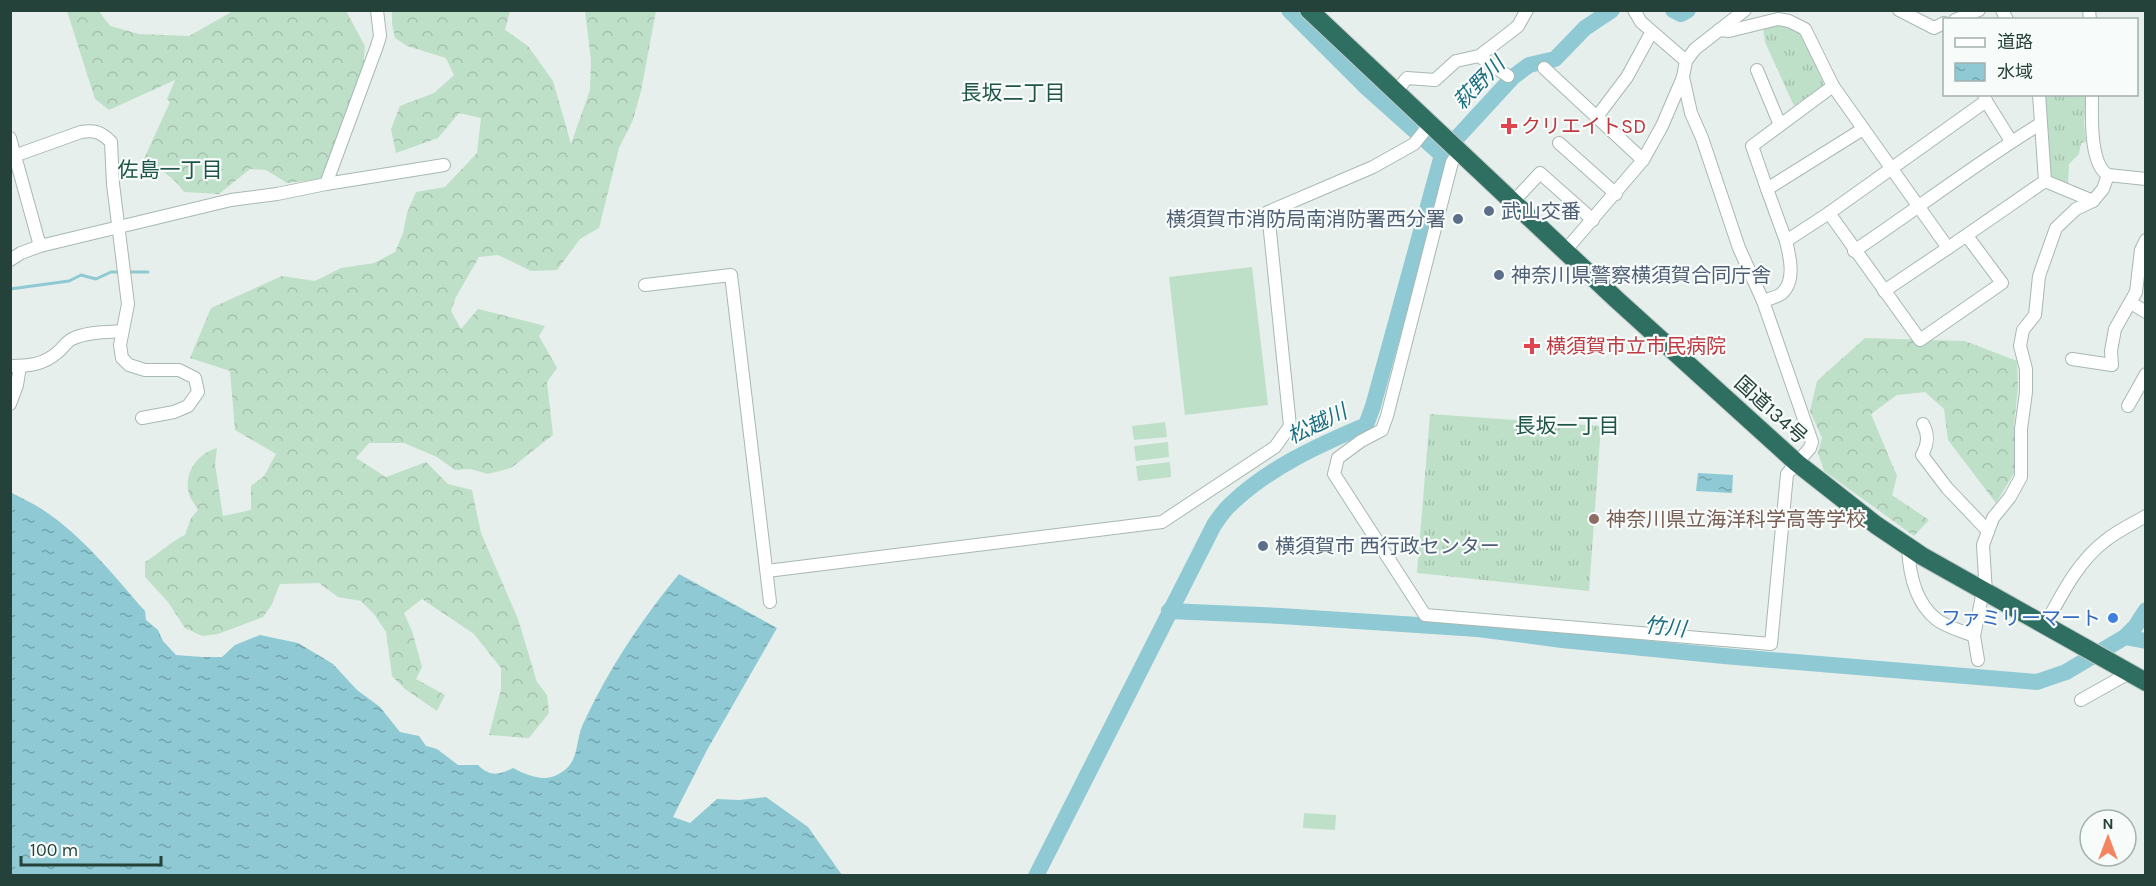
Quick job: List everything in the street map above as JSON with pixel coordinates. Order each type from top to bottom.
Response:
[{"type":"highway","name":"国道134号","points":[[1309,10],[1565,251],[1797,463],[1908,547],[2145,682]]},
{"type":"street","points":[[326,184],[380,36],[377,10]]},
{"type":"street","points":[[1396,92],[1407,78],[1435,80],[1456,61],[1479,56],[1518,26],[1527,10]]},
{"type":"street","points":[[1634,10],[1641,22],[1652,33],[1686,61]]},
{"type":"street","points":[[1565,251],[1643,160],[1662,126],[1683,77],[1686,61],[1695,49],[1745,10]]},
{"type":"street","points":[[1899,10],[1934,28],[1943,24]]},
{"type":"street","points":[[1957,18],[1979,10]]},
{"type":"street","points":[[1719,30],[1729,31],[1778,19],[1789,21],[1805,29],[1833,86],[1948,248]]},
{"type":"street","points":[[1596,118],[1627,77],[1652,33]]},
{"type":"street","points":[[1479,56],[1508,76]]},
{"type":"street","points":[[1544,68],[1643,160]]},
{"type":"street","points":[[1757,70],[1780,125]]},
{"type":"street","points":[[1454,146],[1452,162],[1382,430],[1361,441],[1338,458],[1334,474],[1425,615],[1771,644],[1787,474],[1810,448],[1812,442],[1691,113],[1683,77]]},
{"type":"street","points":[[1762,301],[1782,294],[1791,270],[1786,241],[1752,146],[1833,86]]},
{"type":"street","points":[[2039,96],[2045,181]]},
{"type":"street","points":[[2092,96],[2091,125],[2101,168],[2108,175],[2145,179]]},
{"type":"street","points":[[1786,241],[1892,169],[1985,98],[2011,141]]},
{"type":"street","points":[[1854,251],[2040,123]]},
{"type":"street","points":[[767,571],[1162,522],[1275,447],[1290,426],[1268,212],[1373,167],[1414,144],[1430,124]]},
{"type":"street","points":[[1767,189],[1863,129]]},
{"type":"street","points":[[14,156],[92,130],[102,133],[111,142],[112,184],[128,304],[120,345],[122,358],[129,365],[145,370],[179,370],[195,378],[198,392],[188,406],[174,412],[142,418]]},
{"type":"street","points":[[10,138],[40,246]]},
{"type":"street","points":[[1559,143],[1616,194]]},
{"type":"street","points":[[10,260],[40,246],[197,207],[444,165]]},
{"type":"street","points":[[1513,202],[1540,173],[1593,220]]},
{"type":"street","points":[[1978,660],[1974,636],[1984,592],[1983,545],[1993,518],[2010,497],[2021,477],[2021,429],[2026,392],[2026,369],[2020,346],[2023,330],[2035,315],[2039,276],[2056,228],[2076,209],[2093,201],[2103,189],[2108,175]]},
{"type":"street","points":[[2045,181],[2093,201]]},
{"type":"street","points":[[1884,291],[2045,181]]},
{"type":"street","points":[[1829,213],[1854,251],[1920,340],[2002,283],[1967,236]]},
{"type":"street","points":[[2072,359],[2112,365],[2110,351],[2115,329],[2136,292],[2141,250],[2145,240]]},
{"type":"street","points":[[645,285],[731,275],[770,602]]},
{"type":"street","points":[[2130,303],[2145,312]]},
{"type":"street","points":[[10,404],[17,385],[15,366],[30,367],[43,362],[71,340],[94,333],[122,331]]},
{"type":"street","points":[[2128,406],[2145,374]]},
{"type":"street","points":[[1923,424],[1928,432],[1927,444],[1922,455],[1947,488],[1988,531]]},
{"type":"street","points":[[2045,625],[2069,584],[2092,553],[2116,532],[2145,516]]},
{"type":"street","points":[[1908,547],[1909,564],[1922,601],[1935,618],[1974,636]]},
{"type":"street","points":[[2081,700],[2129,673]]},
{"type":"green space","points":[[67,11],[99,11],[110,26],[139,34],[189,36],[233,11],[346,11],[365,46],[363,69],[323,179],[287,183],[266,170],[250,169],[219,194],[184,192],[166,174],[143,161],[170,102],[167,99],[175,80],[109,110],[95,99]]},
{"type":"green space","points":[[392,11],[510,11],[505,30],[528,46],[553,81],[571,144],[590,90],[591,60],[585,11],[656,11],[641,91],[633,120],[619,148],[599,228],[580,239],[557,270],[531,271],[498,255],[479,257],[456,297],[451,311],[461,329],[478,309],[545,326],[539,336],[557,368],[547,382],[553,435],[511,468],[488,474],[470,469],[455,470],[437,457],[404,443],[369,443],[356,458],[386,477],[426,462],[448,484],[472,490],[481,533],[518,619],[537,682],[547,695],[549,713],[529,738],[489,735],[501,689],[501,668],[474,634],[422,599],[404,613],[412,631],[422,667],[416,679],[445,695],[437,711],[405,689],[392,676],[386,632],[374,614],[361,601],[338,597],[319,583],[280,584],[271,606],[263,617],[218,634],[202,636],[185,628],[168,602],[145,577],[145,562],[185,535],[191,518],[198,510],[188,489],[189,473],[197,460],[217,448],[215,464],[223,516],[251,510],[251,486],[264,476],[276,454],[235,430],[230,371],[190,358],[211,308],[282,276],[315,281],[341,268],[374,263],[395,252],[416,192],[445,187],[477,153],[481,118],[459,113],[438,138],[396,153],[391,129],[400,106],[434,93],[454,75],[446,58],[407,46],[395,38]]},
{"type":"green space","points":[[1778,23],[1802,32],[1824,85],[1794,106],[1765,42],[1763,27]]},
{"type":"green space","points":[[2043,96],[2087,96],[2084,123],[2086,142],[2081,143],[2079,154],[2069,164],[2068,184],[2053,178],[2048,173]]},
{"type":"green space","points":[[1252,267],[1268,405],[1185,415],[1169,277]]},
{"type":"green space","points":[[1865,338],[1965,341],[2017,361],[2014,473],[1996,503],[1948,440],[1944,409],[1925,392],[1897,395],[1871,414],[1897,476],[1892,495],[1929,520],[1914,536],[1824,471],[1818,453],[1822,438],[1810,411],[1817,381]]},
{"type":"green space","points":[[1430,414],[1601,426],[1589,591],[1417,573]]},
{"type":"green space","points":[[1165,422],[1167,437],[1134,440],[1132,426]]},
{"type":"green space","points":[[1168,442],[1169,457],[1136,461],[1134,446]]},
{"type":"green space","points":[[1170,462],[1171,477],[1138,481],[1136,466]]},
{"type":"green space","points":[[1304,813],[1336,815],[1335,830],[1303,828]]},
{"type":"water","points":[[1698,473],[1733,475],[1732,493],[1696,491]]},
{"type":"water","points":[[10,492],[58,520],[85,544],[145,611],[146,620],[158,630],[163,641],[176,655],[222,657],[235,645],[260,635],[298,643],[333,664],[357,690],[380,707],[400,732],[419,736],[426,746],[437,749],[458,765],[478,765],[487,772],[495,774],[513,768],[529,775],[546,778],[557,775],[570,765],[576,752],[580,731],[603,684],[651,609],[679,574],[777,628],[707,750],[673,817],[690,823],[717,799],[739,800],[766,797],[808,827],[842,875],[11,875]]},
{"type":"waterway","name":"松越川","points":[[1036,876],[1214,525],[1228,506],[1261,479],[1312,449],[1366,425],[1373,406],[1442,155],[1367,88],[1289,10]]},
{"type":"waterway","name":"萩野川","points":[[1442,154],[1513,77],[1529,65],[1555,59],[1585,28],[1612,10]]},
{"type":"waterway","name":"萩野川","points":[[1673,10],[1681,14],[1688,10]]},
{"type":"waterway","points":[[10,289],[69,281],[81,275],[96,279],[111,272],[122,272]]},
{"type":"waterway","points":[[128,272],[148,272]]},
{"type":"waterway","name":"竹川","points":[[1169,611],[1478,629],[1724,656],[2037,682],[2066,672],[2125,637],[2146,610]]},
{"type":"waterway","name":"竹川","points":[[2125,637],[2146,641]]},
{"type":"place","name":"クリエイトSD","points":[[1509,126]]},
{"type":"place","name":"武山交番","points":[[1489,211]]},
{"type":"place","name":"横須賀市消防局南消防署西分署","points":[[1458,219]]},
{"type":"place","name":"神奈川県警察横須賀合同庁舎","points":[[1499,275]]},
{"type":"place","name":"横須賀市立市民病院","points":[[1532,346]]},
{"type":"place","name":"神奈川県立海洋科学高等学校","points":[[1594,519]]},
{"type":"place","name":"横須賀市 西行政センター","points":[[1263,546]]},
{"type":"place","name":"ファミリーマート","points":[[2113,618]]},
{"type":"district","name":"長坂二丁目","points":[[1013,93]]},
{"type":"district","name":"佐島一丁目","points":[[170,170]]},
{"type":"district","name":"長坂一丁目","points":[[1567,426]]}]
